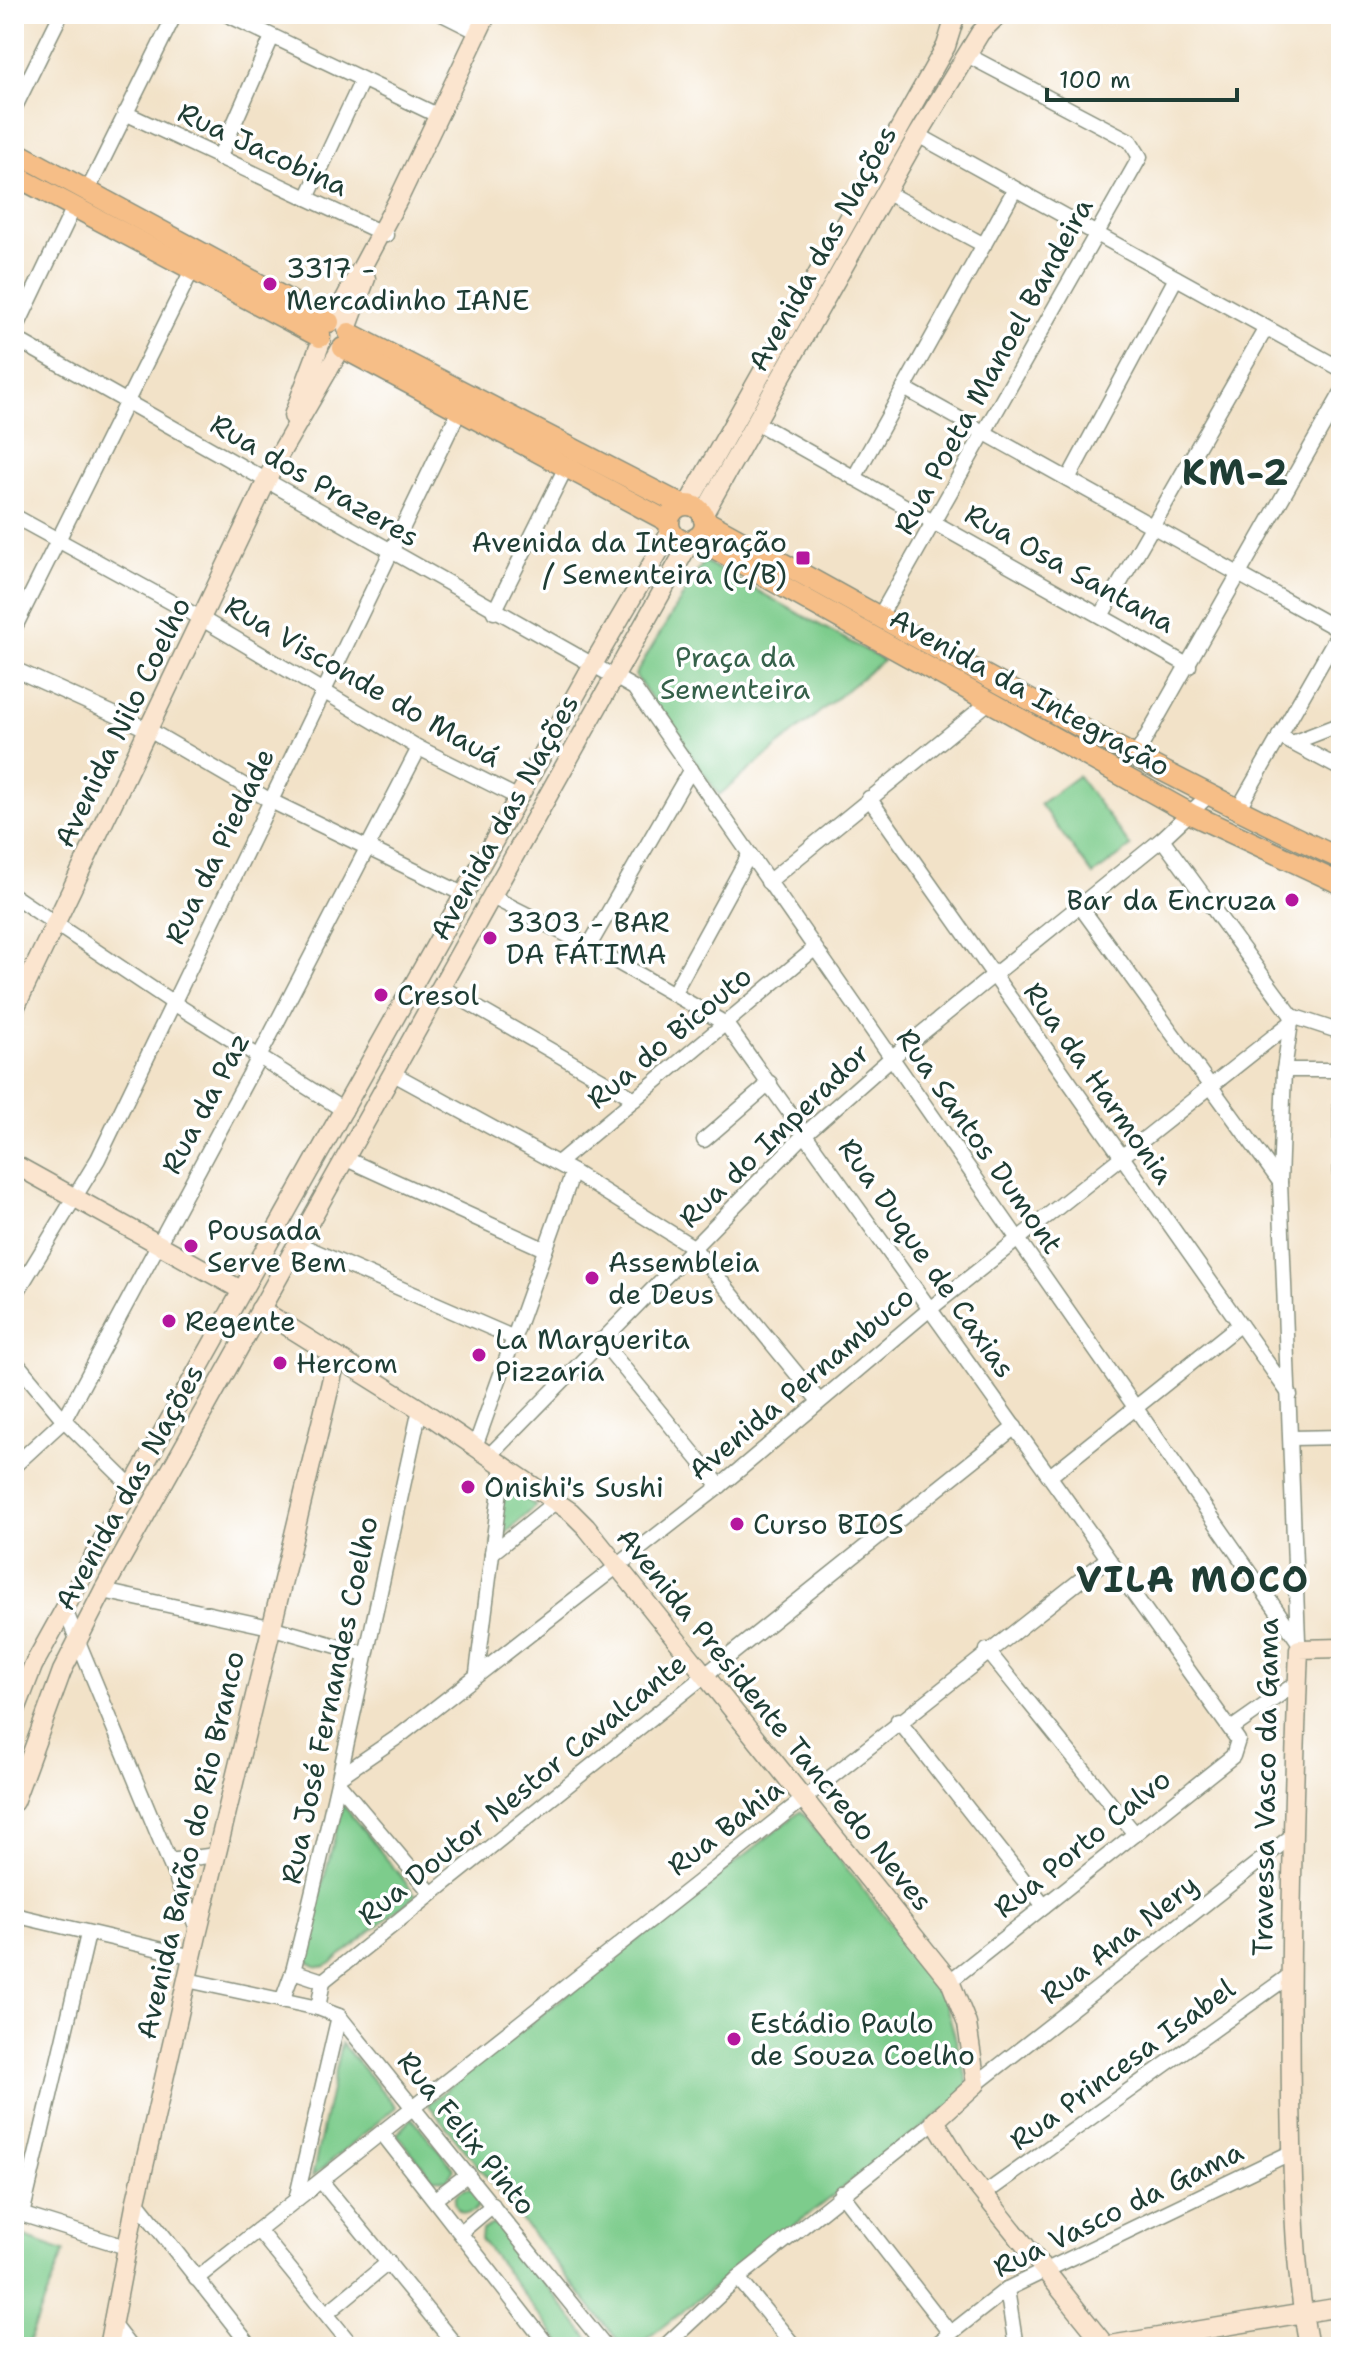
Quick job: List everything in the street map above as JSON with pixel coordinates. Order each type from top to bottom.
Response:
[{"type":"main road","points":[[439,116],[487,14]]},
{"type":"main road","name":"Avenida das Nações","points":[[14,1802],[53,1693],[103,1591],[614,679],[688,522],[946,46],[956,14]]},
{"type":"main road","name":"Avenida das Nações","points":[[14,1715],[17,1696],[132,1487],[592,666],[757,423],[918,135],[980,33],[999,14]]},
{"type":"main road","name":"Avenida Nilo Coelho","points":[[14,1010],[439,116]]},
{"type":"main road","name":"Avenida da Integração","points":[[14,151],[80,199],[192,270],[335,335],[459,411],[566,467],[688,522],[880,616],[1208,796],[1341,859]]},
{"type":"main road","name":"Avenida da Integração","points":[[14,175],[80,199],[688,522],[989,702],[1191,814],[1341,884]]},
{"type":"main road","points":[[14,1164],[241,1290]]},
{"type":"main road","points":[[302,1185],[322,1197]]},
{"type":"main road","name":"Avenida Presidente Tancredo Neves","points":[[260,1309],[420,1409],[555,1502],[586,1527],[950,1981],[967,2024],[976,2084]]},
{"type":"main road","name":"Avenida Barão do Rio Branco","points":[[108,2347],[126,2247],[198,1931],[337,1357]]},
{"type":"main road","points":[[185,1395],[194,1408],[207,1404]]},
{"type":"main road","points":[[1299,1645],[1341,1648]]},
{"type":"main road","name":"Travessa Vasco da Gama","points":[[1299,1645],[1289,1976],[1292,2152],[1302,2313],[1309,2347]]},
{"type":"main road","points":[[976,2084],[935,2121],[984,2194],[1102,2346],[1341,2307]]},
{"type":"main road","points":[[1332,2347],[1341,2340]]},
{"type":"street","points":[[14,109],[61,14]]},
{"type":"street","points":[[14,335],[175,14]]},
{"type":"street","points":[[226,14],[439,116]]},
{"type":"street","points":[[442,14],[478,32]]},
{"type":"street","points":[[219,158],[272,37]]},
{"type":"street","name":"Rua Poeta Manoel Bandeira","points":[[880,616],[1137,164],[1139,150],[1130,141],[967,55]]},
{"type":"street","points":[[307,198],[362,80]]},
{"type":"street","name":"Rua Jacobina","points":[[125,113],[382,234]]},
{"type":"street","points":[[918,135],[1341,369]]},
{"type":"street","points":[[854,478],[1015,189]]},
{"type":"street","points":[[887,193],[984,245]]},
{"type":"street","points":[[14,629],[192,270]]},
{"type":"street","points":[[1068,479],[1176,278]]},
{"type":"street","points":[[1101,616],[1266,328]]},
{"type":"street","name":"Rua dos Prazeres","points":[[14,335],[266,483],[614,679]]},
{"type":"street","points":[[904,388],[1341,630],[1285,739],[1237,811]]},
{"type":"street","points":[[1135,757],[1341,394]]},
{"type":"street","name":"Rua da Piedade","points":[[14,1297],[98,1159],[459,411]]},
{"type":"street","name":"Rua Osa Santana","points":[[757,423],[1189,666]]},
{"type":"street","points":[[494,612],[566,467]]},
{"type":"street","name":"Rua Visconde do Mauá","points":[[14,516],[202,619],[419,748],[519,798]]},
{"type":"street","points":[[14,669],[149,730],[271,801],[465,895]]},
{"type":"street","name":"Rua Santos Dumont","points":[[614,679],[634,688],[813,950],[1299,1645]]},
{"type":"street","points":[[768,882],[989,702]]},
{"type":"street","points":[[1285,739],[1341,724]]},
{"type":"street","points":[[1285,739],[1341,769]]},
{"type":"street","name":"Rua da Paz","points":[[14,1466],[64,1420],[259,1057],[419,748]]},
{"type":"street","points":[[589,946],[691,769]]},
{"type":"street","name":"Rua do Imperador","points":[[489,1456],[806,1133],[890,1059],[1162,839],[1208,796]]},
{"type":"street","name":"Rua da Harmonia","points":[[869,798],[992,977],[1290,1395]]},
{"type":"street","points":[[1162,839],[1290,1020],[1341,1032]]},
{"type":"street","points":[[673,994],[749,855]]},
{"type":"street","points":[[14,896],[172,1002],[345,1111]]},
{"type":"street","name":"Rua Duque de Caxias","points":[[492,897],[589,946],[726,1024],[1235,1734]]},
{"type":"street","points":[[1080,906],[1280,1182]]},
{"type":"street","name":"Rua do Bicouto","points":[[558,1163],[813,950]]},
{"type":"street","points":[[441,987],[635,1099]]},
{"type":"street","name":"Travessa Vasco da Gama","points":[[1290,1020],[1284,1070],[1280,1182],[1299,1645]]},
{"type":"street","name":"Avenida Pernambuco","points":[[341,1780],[720,1486],[931,1308],[1290,1020]]},
{"type":"street","points":[[1284,1070],[1341,1070],[1341,1217]]},
{"type":"street","points":[[392,1073],[558,1163],[693,1247],[819,1401]]},
{"type":"street","points":[[704,1140],[770,1083]]},
{"type":"street","points":[[344,1158],[544,1249]]},
{"type":"street","points":[[477,1673],[492,1553],[489,1456],[512,1337],[573,1172]]},
{"type":"street","points":[[296,1243],[512,1337]]},
{"type":"street","points":[[1050,1476],[1239,1325]]},
{"type":"street","points":[[601,1340],[720,1486]]},
{"type":"street","points":[[14,1360],[64,1420],[132,1487]]},
{"type":"street","name":"Rua José Fernandes Coelho","points":[[282,2001],[293,1971],[341,1780],[365,1654],[420,1409]]},
{"type":"street","name":"Rua Doutor Nestor Cavalcante","points":[[323,1981],[1015,1427]]},
{"type":"street","points":[[1292,1438],[1341,1437]]},
{"type":"street","points":[[492,1553],[555,1502]]},
{"type":"street","name":"Rua Bahia","points":[[196,2279],[803,1800],[898,1720],[1107,1559]]},
{"type":"street","points":[[103,1591],[270,1627],[365,1654]]},
{"type":"street","points":[[65,1610],[198,1931]]},
{"type":"street","points":[[987,1650],[1135,1834]]},
{"type":"street","name":"Rua Porto Calvo","points":[[950,1981],[1233,1756],[1235,1734],[1298,1682]]},
{"type":"street","points":[[898,1720],[1044,1906]]},
{"type":"street","points":[[341,1780],[431,1893]]},
{"type":"street","name":"Rua Ana Nery","points":[[976,2084],[1293,1835]]},
{"type":"street","points":[[169,1861],[216,1855]]},
{"type":"street","points":[[14,1915],[193,1957]]},
{"type":"street","points":[[88,1934],[18,2214],[126,2247]]},
{"type":"street","points":[[293,1971],[323,1981],[318,2008]]},
{"type":"street","name":"Rua Princesa Isabel","points":[[984,2194],[1289,1976]]},
{"type":"street","name":"Rua Felix Pinto","points":[[187,1980],[318,2008],[339,2016],[606,2347]]},
{"type":"street","points":[[296,2200],[339,2016]]},
{"type":"street","points":[[664,2347],[738,2278],[935,2121]]},
{"type":"street","points":[[382,2133],[549,2347]]},
{"type":"street","name":"Rua Vasco da Gama","points":[[933,2347],[1007,2289],[1292,2152]]},
{"type":"street","points":[[435,2199],[468,2174]]},
{"type":"street","points":[[321,2181],[389,2262],[448,2344]]},
{"type":"street","points":[[841,2193],[950,2333]]},
{"type":"street","points":[[136,2201],[251,2347]]},
{"type":"street","points":[[461,2232],[493,2205]]},
{"type":"street","points":[[258,2230],[327,2313],[345,2344]]},
{"type":"street","points":[[327,2313],[389,2262]]},
{"type":"street","points":[[738,2278],[795,2347]]},
{"type":"street","points":[[1007,2289],[1016,2347]]},
{"type":"street","points":[[113,2325],[130,2347]]},
{"type":"green space","name":"Praça da Sementeira","points":[[704,561],[883,660],[719,795],[635,675]]},
{"type":"green space","points":[[1078,776],[1131,847],[1093,875],[1040,804]]},
{"type":"green space","points":[[504,1485],[536,1506],[493,1545]]},
{"type":"green space","points":[[343,1805],[416,1895],[330,1964],[317,1967],[308,1960],[305,1951]]},
{"type":"green space","name":"Estádio Paulo de Souza Coelho","points":[[801,1811],[941,1987],[970,2090],[636,2347],[623,2347],[428,2104]]},
{"type":"green space","points":[[341,2043],[396,2107],[312,2177]]},
{"type":"green space","points":[[412,2118],[454,2168],[447,2180],[433,2179],[397,2134]]},
{"type":"green space","points":[[467,2189],[475,2193],[479,2201],[475,2209],[467,2213],[459,2209],[455,2201],[459,2193]]},
{"type":"green space","points":[[493,2224],[500,2226],[595,2347],[565,2347],[560,2342],[481,2239],[482,2230]]},
{"type":"green space","points":[[14,2233],[64,2251],[27,2347],[14,2347]]},
{"type":"place","name":"3317 - Mercadinho IANE","points":[[270,284]]},
{"type":"place","name":"Avenida da Integração / Sementeira (C/B)","points":[[803,558]]},
{"type":"place","name":"Bar da Encruza","points":[[1292,900]]},
{"type":"place","name":"3303 - BAR DA FÁTIMA","points":[[490,938]]},
{"type":"place","name":"Cresol","points":[[381,995]]},
{"type":"place","name":"Pousada Serve Bem","points":[[191,1246]]},
{"type":"place","name":"Assembleia de Deus","points":[[592,1278]]},
{"type":"place","name":"Regente","points":[[169,1321]]},
{"type":"place","name":"La Marguerita Pizzaria","points":[[479,1355]]},
{"type":"place","name":"Hercom","points":[[280,1363]]},
{"type":"place","name":"Onishi's Sushi","points":[[468,1487]]},
{"type":"place","name":"Curso BIOS","points":[[737,1524]]},
{"type":"place","name":"Estádio Paulo de Souza Coelho","points":[[734,2039]]},
{"type":"district","name":"KM-2","points":[[1236,472]]},
{"type":"district","name":"VILA MOCO","points":[[1193,1579]]}]
